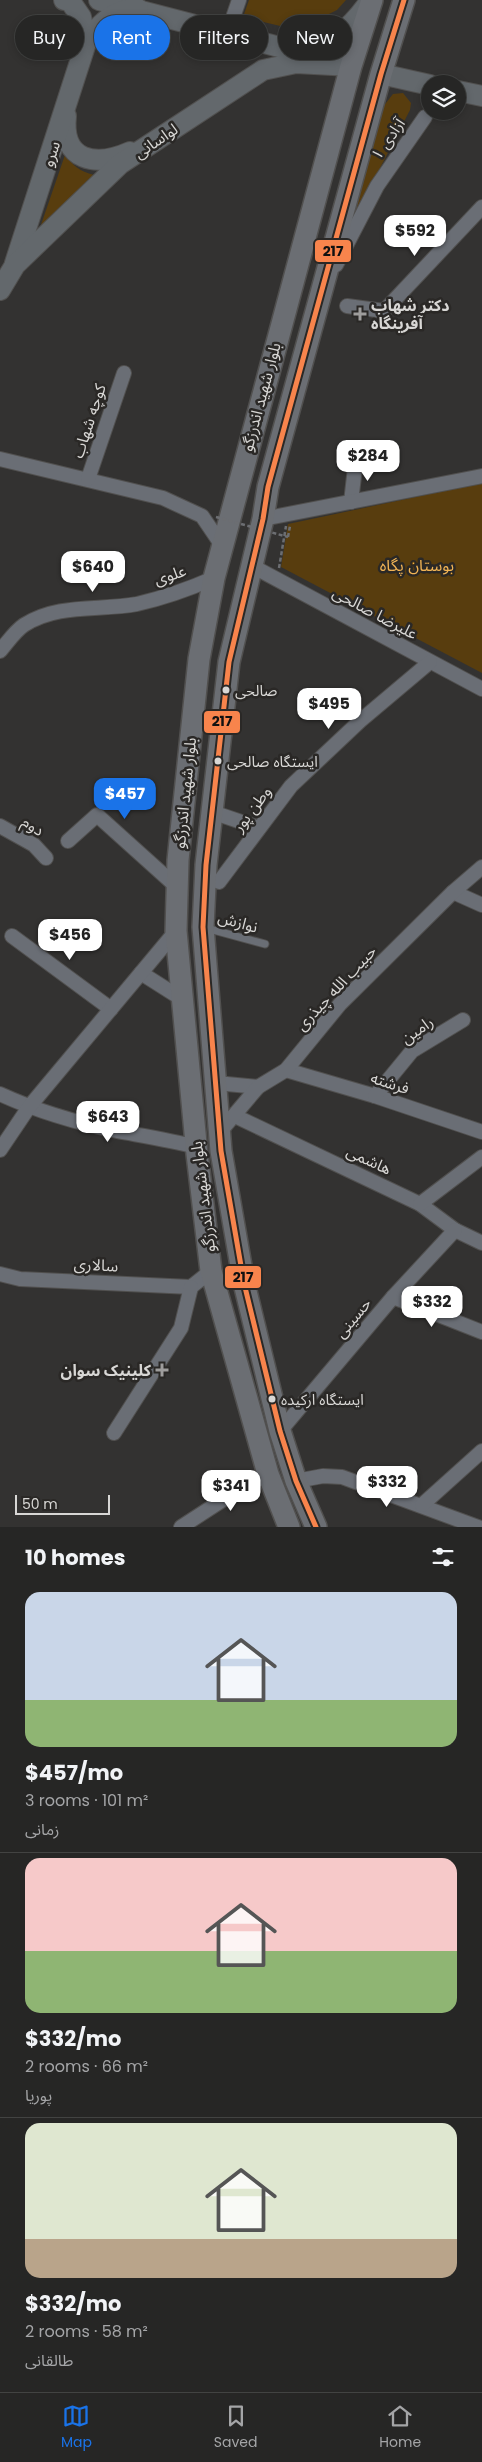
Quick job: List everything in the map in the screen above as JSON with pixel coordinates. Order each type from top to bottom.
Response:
[{"type":"main road","points":[[99,0],[133,5],[180,18]]},
{"type":"main road","points":[[352,23],[372,0],[382,9],[389,11],[403,3]]},
{"type":"main road","name":"بلوار شهید اندرزگو","points":[[289,1527],[268,1474],[213,1280],[196,1147],[182,998],[176,932],[177,887],[199,659],[214,578],[351,66],[372,0]]},
{"type":"main road","points":[[67,1],[81,17],[86,43]]},
{"type":"main road","name":"بلوار شهید اندرزگو","points":[[316,1527],[296,1481],[280,1431],[244,1283],[219,1133],[203,927],[206,865],[229,662],[263,519],[268,487],[381,74],[403,3]]},
{"type":"main road","points":[[86,43],[103,21],[133,5]]},
{"type":"main road","name":"سرو","points":[[15,265],[86,43]]},
{"type":"main road","points":[[263,70],[267,60]]},
{"type":"main road","points":[[329,60],[421,83]]},
{"type":"main road","name":"لواسانی","points":[[0,290],[15,265],[115,168],[263,70],[296,63],[351,66]]},
{"type":"main road","points":[[466,93],[482,96]]},
{"type":"main road","points":[[70,97],[66,120],[69,141],[80,156],[89,159],[98,161],[118,157],[180,124]]},
{"type":"main road","points":[[265,382],[274,374],[283,372],[291,378],[295,390]]},
{"type":"main road","points":[[213,1280],[226,1294],[238,1292],[244,1283]]},
{"type":"street","points":[[234,15],[239,0]]},
{"type":"street","name":"آزادی ۱","points":[[323,288],[377,186],[423,120]]},
{"type":"street","points":[[348,306],[384,311],[482,207]]},
{"type":"street","name":"کوچه شهاب","points":[[88,479],[124,373]]},
{"type":"street","points":[[0,459],[163,498],[202,516],[222,544]]},
{"type":"street","points":[[351,502],[356,459]]},
{"type":"street","points":[[263,519],[482,476]]},
{"type":"street","name":"علیرضا صالحی","points":[[252,566],[482,689]]},
{"type":"street","name":"علوی","points":[[0,651],[22,626],[38,617],[65,610],[136,604],[188,589],[214,578]]},
{"type":"street","name":"وطن پور","points":[[219,882],[291,786],[360,721],[430,662]]},
{"type":"street","points":[[212,812],[259,828]]},
{"type":"street","points":[[68,840],[97,815],[177,887]]},
{"type":"street","name":"دوم","points":[[0,826],[34,845],[46,858]]},
{"type":"street","name":"حبیب الله چیذری","points":[[219,1133],[258,1087],[286,1070],[340,1004],[453,892],[482,867]]},
{"type":"street","points":[[453,892],[482,905]]},
{"type":"street","points":[[0,1150],[29,1107],[176,932]]},
{"type":"street","points":[[12,936],[110,1010]]},
{"type":"street","points":[[141,973],[182,998]]},
{"type":"street","name":"رامین","points":[[375,1096],[412,1052],[463,1020]]},
{"type":"street","name":"فرشته","points":[[286,1070],[375,1096],[482,1132]]},
{"type":"street","points":[[216,1083],[258,1087]]},
{"type":"street","points":[[0,1094],[29,1107],[116,1130],[167,1139],[196,1147]]},
{"type":"street","name":"هاشمی","points":[[235,1116],[420,1204],[455,1230],[482,1243]]},
{"type":"street","points":[[420,1204],[482,1157]]},
{"type":"street","name":"حسینی","points":[[280,1431],[393,1297],[455,1230]]},
{"type":"street","name":"سالاری","points":[[0,1274],[20,1279],[191,1287]]},
{"type":"street","points":[[114,1434],[181,1328],[191,1287],[213,1280]]},
{"type":"street","points":[[393,1297],[482,1332]]},
{"type":"street","points":[[422,1505],[482,1451]]},
{"type":"street","points":[[181,1527],[235,1492],[268,1474]]},
{"type":"street","points":[[296,1481],[323,1476],[342,1477],[478,1527]]},
{"type":"lane","name":"نوازش","points":[[203,927],[265,944]]},
{"type":"path","points":[[216,517],[288,537]]},
{"type":"path","points":[[277,580],[286,526]]},
{"type":"green space","points":[[249,0],[346,0],[337,10],[327,15],[278,15],[278,25],[268,23],[268,15],[244,15]]},
{"type":"green space","points":[[403,93],[411,103],[410,110],[350,226],[382,108],[393,94]]},
{"type":"green space","points":[[66,152],[77,167],[84,172],[94,175],[33,248]]},
{"type":"green space","name":"بوستان پگاه","points":[[482,483],[482,673],[281,567],[288,524]]},
{"type":"transit line","name":"217","points":[[316,1527],[296,1481],[280,1431],[244,1283],[221,1151],[203,927],[206,865],[229,662],[263,519],[268,487],[381,74],[404,0]]},
{"type":"place","name":"دکتر شهاب آفرینگاه","points":[[360,314]]},
{"type":"place","name":"صالحی","points":[[226,690]]},
{"type":"place","name":"ایستگاه صالحی","points":[[218,761]]},
{"type":"place","name":"کلینیک سوان","points":[[162,1370]]},
{"type":"place","name":"ایستگاه ارکیده","points":[[272,1399]]}]
